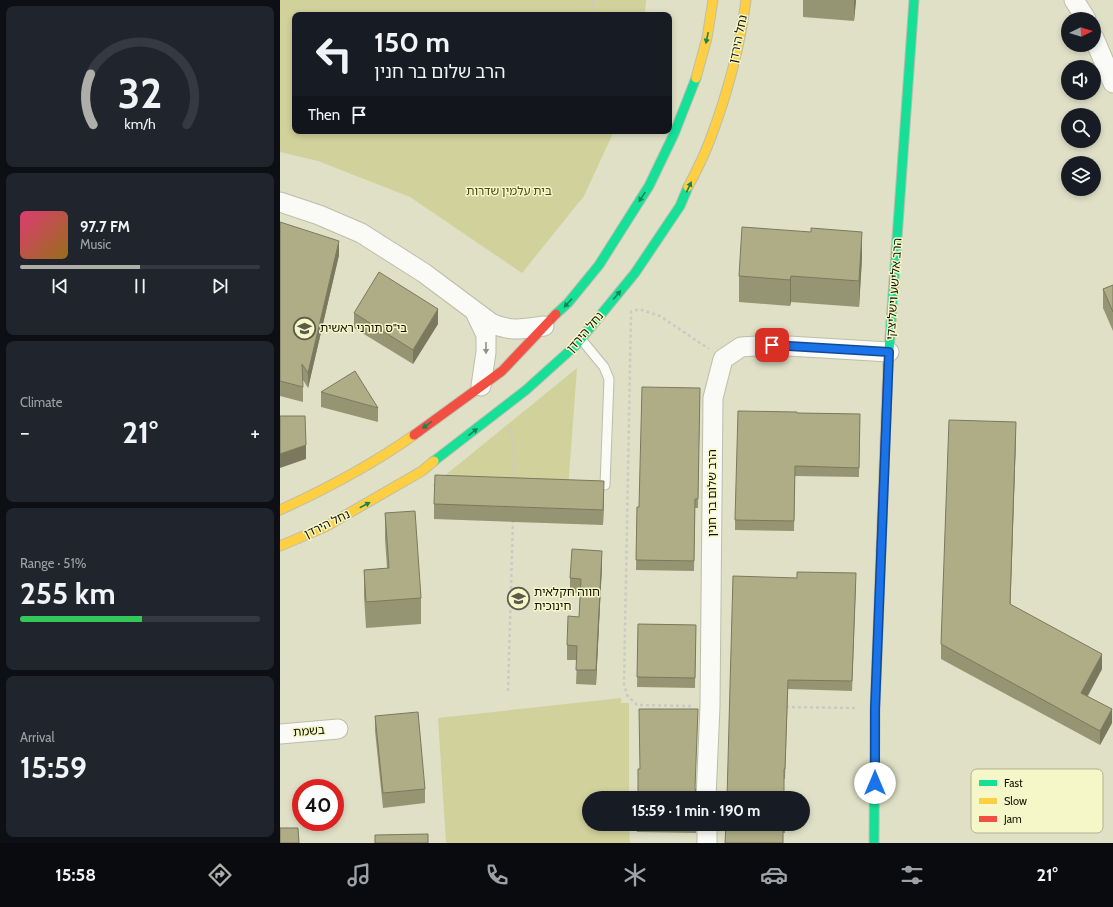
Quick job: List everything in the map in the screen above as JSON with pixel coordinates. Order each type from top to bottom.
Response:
[{"type":"main road","points":[[280,510],[316,493],[398,446],[502,371],[544,326],[568,303],[599,265],[649,186],[674,134],[694,86],[707,38],[713,0]]},
{"type":"main road","name":"נחל הירדן","points":[[280,546],[325,527],[422,471],[526,390],[576,345],[635,273],[680,206],[710,140],[727,90],[743,22],[746,0]]},
{"type":"main road","name":"הרב אלישע וישליצקי","points":[[874,843],[875,709],[889,352],[914,0]]},
{"type":"street","points":[[1074,0],[1082,12]]},
{"type":"street","points":[[1100,52],[1113,83]]},
{"type":"street","points":[[280,202],[319,215],[361,233],[424,273],[491,323],[502,328],[514,329],[544,326]]},
{"type":"street","points":[[475,311],[486,335],[486,352],[481,386]]},
{"type":"street","points":[[723,359],[741,347],[772,345],[889,352]]},
{"type":"street","name":"הרב שלום בר חנין","points":[[706,791],[710,706],[713,398],[723,359]]},
{"type":"street","name":"בשמת","points":[[280,734],[338,729]]},
{"type":"street","points":[[707,831],[707,843]]},
{"type":"lane","points":[[581,338],[604,367],[609,379],[605,485]]},
{"type":"path","points":[[593,0],[593,12]]},
{"type":"path","points":[[710,706],[637,705],[627,695],[624,684],[631,312],[639,309],[660,316],[723,359]]},
{"type":"path","points":[[496,413],[513,438],[514,480]]},
{"type":"path","points":[[508,691],[514,512]]},
{"type":"path","points":[[781,707],[875,709]]},
{"type":"green space","name":"בית עלמין שדרות","points":[[280,0],[646,0],[645,12],[292,12],[292,134],[613,134],[584,196],[522,273],[410,197],[318,161],[280,152]]},
{"type":"green space","points":[[577,368],[568,489],[432,486]]},
{"type":"green space","points":[[621,698],[621,703],[629,703],[629,791],[582,791],[582,831],[629,831],[630,843],[446,843],[438,718]]},
{"type":"building","name":"בי\"ס תורני ראשית","points":[[280,222],[339,241],[308,373],[302,364],[303,387],[280,381]]},
{"type":"building","points":[[742,227],[811,232],[811,228],[862,232],[859,281],[791,276],[790,280],[739,276]]},
{"type":"building","points":[[379,272],[438,309],[413,350],[354,313]]},
{"type":"building","points":[[1113,285],[1113,312],[1103,289]]},
{"type":"building","points":[[355,371],[378,408],[321,392]]},
{"type":"building","points":[[642,387],[700,388],[698,499],[695,499],[694,561],[636,560]]},
{"type":"building","points":[[738,411],[860,414],[859,468],[795,466],[794,521],[735,520]]},
{"type":"building","points":[[280,416],[305,416],[306,445],[280,454]]},
{"type":"building","points":[[949,420],[1016,422],[1010,604],[1102,654],[1081,693],[1112,709],[1100,731],[941,644]]},
{"type":"building","points":[[435,475],[604,481],[603,510],[434,504]]},
{"type":"building","points":[[415,511],[421,598],[366,602],[364,570],[389,568],[385,513]]},
{"type":"building","points":[[572,549],[602,551],[596,670],[576,670],[577,646],[567,645],[568,616],[579,617],[581,579],[570,578]]},
{"type":"building","points":[[797,572],[856,573],[852,681],[788,680],[784,791],[727,791],[733,576],[797,578]]},
{"type":"building","points":[[638,624],[696,625],[695,678],[637,677]]},
{"type":"building","points":[[639,709],[698,709],[696,791],[638,791],[638,769],[640,769]]},
{"type":"building","points":[[418,712],[425,789],[383,793],[375,716]]},
{"type":"building","points":[[280,828],[292,828],[292,831],[298,831],[299,843],[280,843]]},
{"type":"building","points":[[726,831],[783,831],[783,843],[725,843]]},
{"type":"building","points":[[428,834],[428,843],[375,843],[375,835]]},
{"type":"traffic: fast","points":[[888,365],[914,0]]},
{"type":"traffic: fast","points":[[556,314],[568,303],[599,265],[649,186],[674,134],[696,78]]},
{"type":"traffic: fast","points":[[434,461],[526,390],[576,345],[635,273],[680,206],[688,187]]},
{"type":"traffic: fast","points":[[874,843],[875,709],[881,551]]},
{"type":"traffic: slow","points":[[696,78],[707,38],[713,0]]},
{"type":"traffic: slow","points":[[688,187],[708,146],[722,106],[732,71],[746,0]]},
{"type":"traffic: slow","points":[[280,510],[349,476],[414,435]]},
{"type":"traffic: slow","points":[[280,546],[325,527],[422,471],[434,461]]},
{"type":"traffic: jam","points":[[414,435],[502,371],[556,314]]},
{"type":"traffic: jam","points":[[881,551],[888,365]]},
{"type":"place","name":"בי\"ס תורני ראשית","points":[[304,328]]},
{"type":"place","name":"חווה חקלאית חינוכית","points":[[518,599]]},
{"type":"route","points":[[772,345],[889,352],[875,709],[875,783]]}]
